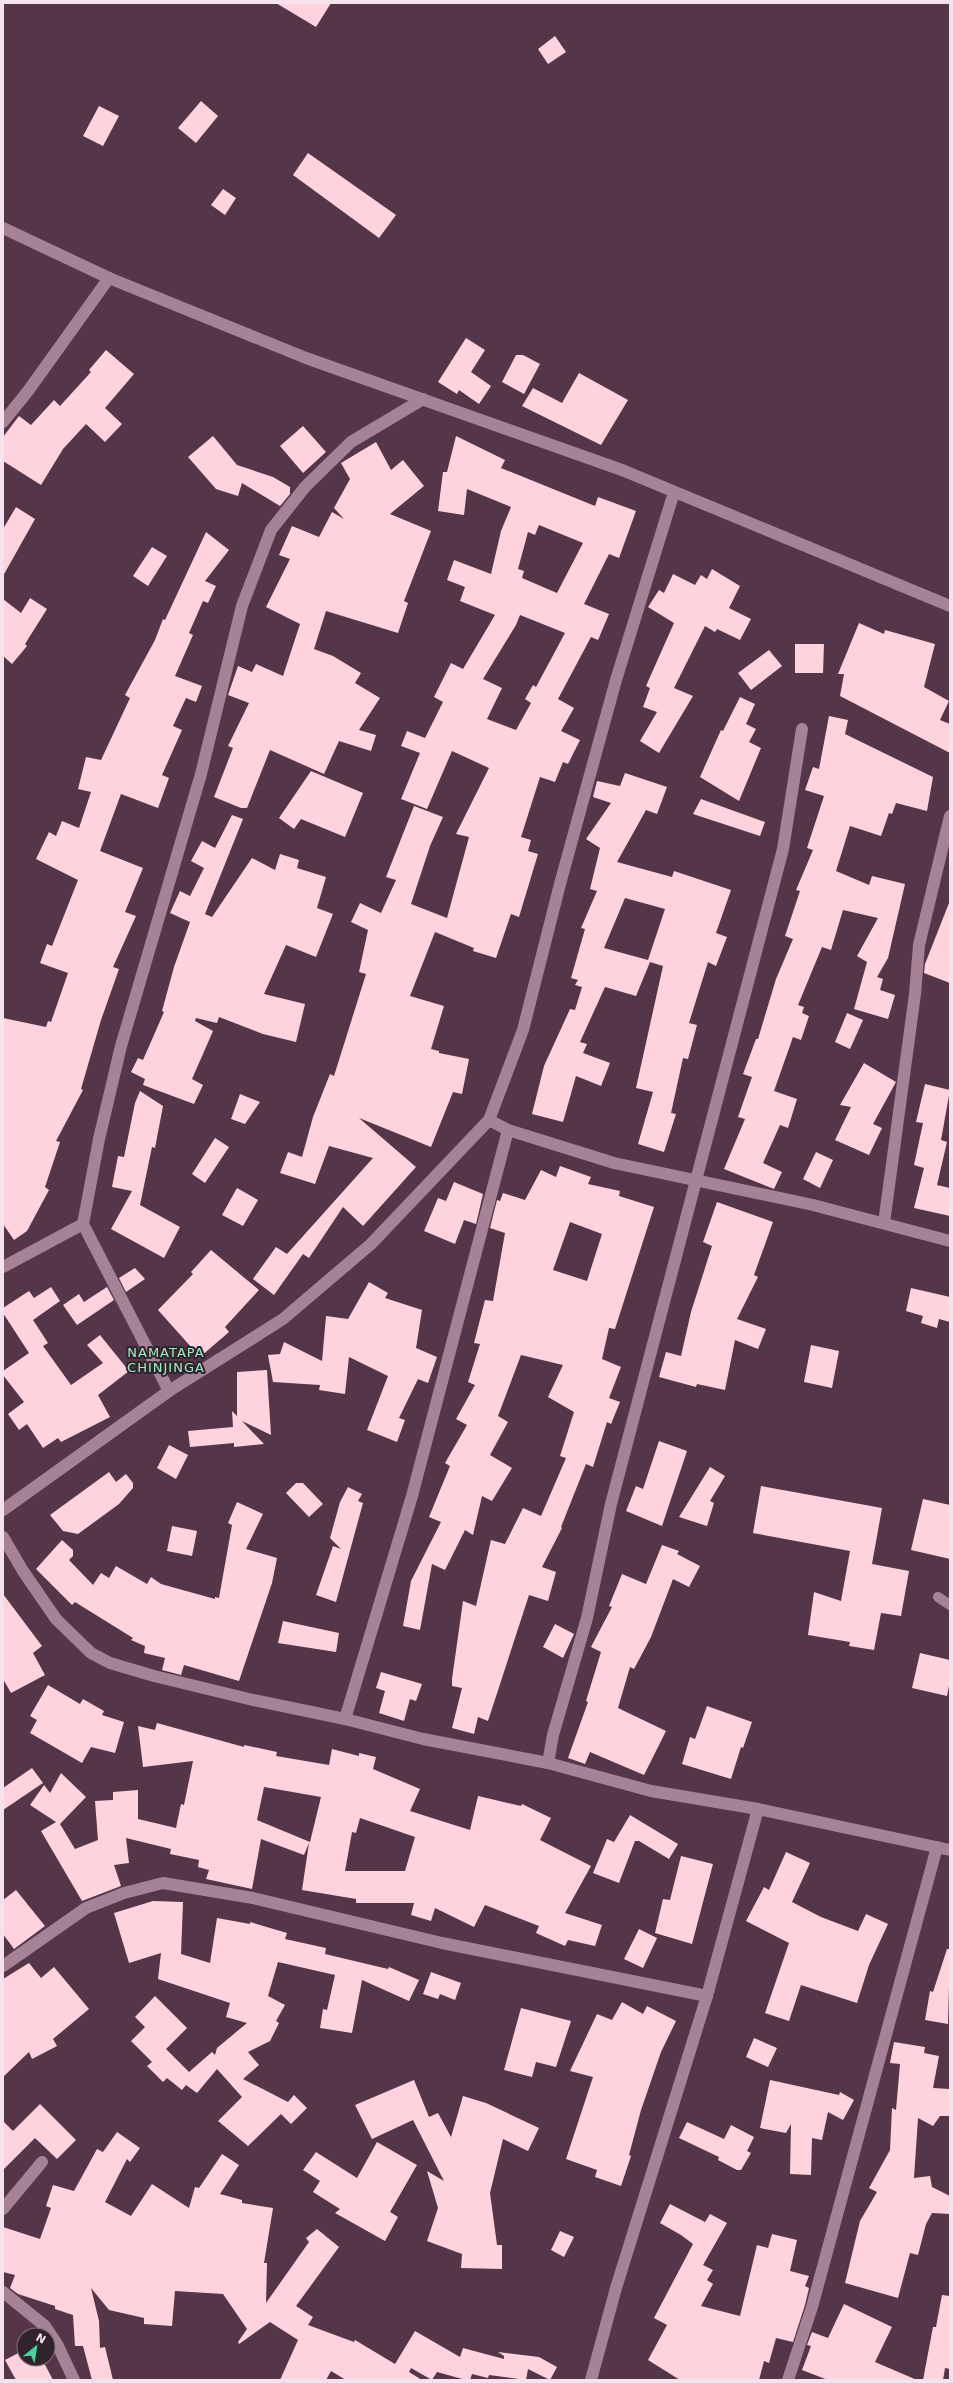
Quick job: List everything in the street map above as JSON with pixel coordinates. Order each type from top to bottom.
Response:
[{"type":"street","points":[[3,228],[109,278],[306,358],[555,445],[674,492],[950,606]]},
{"type":"street","points":[[3,422],[28,391],[109,278]]},
{"type":"street","points":[[169,1391],[83,1224],[99,1138],[121,1046],[201,774],[242,606],[261,551],[271,530],[305,487],[333,458],[351,442],[423,398]]},
{"type":"street","points":[[3,1510],[169,1391],[283,1319],[371,1244],[489,1120],[522,1030],[616,680],[674,492]]},
{"type":"street","points":[[548,1763],[553,1735],[582,1638],[611,1504],[783,849],[802,729]]},
{"type":"street","points":[[884,1223],[915,994],[919,944],[950,816]]},
{"type":"street","points":[[489,1120],[508,1130],[614,1163],[813,1204],[950,1241]]},
{"type":"street","points":[[345,1719],[412,1496],[508,1130]]},
{"type":"street","points":[[3,1267],[83,1224]]},
{"type":"street","points":[[3,1537],[23,1571],[56,1619],[91,1653],[110,1663],[154,1676],[345,1719],[423,1739],[548,1763],[651,1791],[758,1809],[950,1850]]},
{"type":"street","points":[[591,2380],[616,2288],[707,1996],[758,1809]]},
{"type":"street","points":[[788,2380],[812,2307],[937,1847]]},
{"type":"street","points":[[3,1966],[86,1908],[124,1893],[163,1883],[253,1898],[442,1943],[707,1996]]},
{"type":"street","points":[[3,2209],[42,2162]]},
{"type":"street","points":[[3,2292],[45,2326],[57,2344],[74,2380]]},
{"type":"lane","points":[[938,1597],[950,1605]]},
{"type":"building","points":[[276,3],[331,3],[316,27]]},
{"type":"building","points":[[555,36],[566,52],[548,64],[538,49]]},
{"type":"building","points":[[201,101],[218,116],[196,143],[178,128]]},
{"type":"building","points":[[99,106],[119,116],[103,146],[83,136]]},
{"type":"building","points":[[308,153],[396,215],[379,238],[293,175]]},
{"type":"building","points":[[223,189],[236,198],[225,215],[211,205]]},
{"type":"building","points":[[466,338],[485,350],[471,372],[491,386],[479,404],[459,390],[457,394],[438,382]]},
{"type":"building","points":[[106,350],[134,374],[105,408],[122,424],[105,442],[86,424],[63,449],[41,485],[3,461],[3,437],[19,416],[31,425],[54,400],[60,406],[91,372],[89,370]]},
{"type":"building","points":[[516,355],[523,355],[540,364],[524,394],[502,382]]},
{"type":"building","points":[[579,373],[628,400],[601,445],[522,406],[533,388],[562,403]]},
{"type":"building","points":[[303,426],[326,452],[303,473],[280,446]]},
{"type":"building","points":[[213,436],[237,465],[273,477],[290,487],[290,494],[280,506],[242,483],[238,496],[216,489],[188,457]]},
{"type":"building","points":[[456,436],[505,460],[501,468],[595,506],[598,497],[636,511],[619,558],[609,554],[584,604],[609,614],[598,640],[591,637],[558,699],[574,708],[561,731],[580,740],[568,764],[563,762],[555,782],[540,777],[521,837],[531,840],[528,851],[538,854],[519,917],[511,914],[496,958],[473,951],[474,948],[435,932],[410,996],[444,1006],[431,1049],[439,1051],[439,1053],[469,1059],[462,1094],[453,1092],[431,1147],[359,1118],[416,1167],[363,1226],[343,1207],[309,1258],[303,1254],[274,1295],[253,1279],[276,1247],[287,1254],[373,1158],[329,1146],[315,1184],[280,1173],[288,1152],[302,1157],[313,1117],[330,1074],[334,1076],[366,974],[359,972],[368,930],[351,922],[360,903],[381,913],[396,880],[386,877],[414,806],[443,817],[430,846],[411,904],[447,918],[469,837],[456,834],[489,768],[452,751],[427,809],[401,799],[420,753],[401,746],[407,731],[425,738],[443,702],[434,697],[451,663],[463,669],[495,615],[460,601],[465,587],[447,580],[454,560],[491,574],[501,531],[511,507],[467,489],[464,515],[438,511],[443,472],[447,472]],"holes":[[[539,525],[583,543],[557,593],[522,578],[524,571],[518,569],[528,532],[535,535]],[[520,615],[565,633],[536,687],[533,685],[525,699],[531,703],[516,730],[487,719],[502,688],[483,679],[516,625]]]},
{"type":"building","points":[[376,442],[391,470],[403,460],[424,486],[390,514],[431,531],[404,601],[408,603],[398,633],[326,611],[314,649],[333,656],[361,673],[355,683],[380,698],[359,730],[376,735],[371,751],[339,741],[324,774],[270,750],[247,808],[241,808],[214,797],[233,748],[228,746],[249,703],[228,695],[238,666],[252,672],[256,664],[283,676],[300,624],[266,607],[290,559],[279,555],[292,526],[319,537],[332,512],[344,519],[334,508],[350,479],[341,463]]},
{"type":"building","points":[[16,507],[35,519],[3,576],[3,529]]},
{"type":"building","points":[[206,532],[229,550],[205,581],[216,586],[208,603],[203,601],[189,633],[193,635],[175,676],[202,686],[196,702],[186,698],[173,726],[182,730],[162,775],[169,778],[158,808],[121,794],[100,851],[143,868],[125,912],[136,916],[113,967],[119,969],[101,1020],[81,1089],[83,1090],[56,1141],[60,1142],[45,1187],[49,1190],[27,1231],[14,1240],[3,1224],[3,1018],[46,1027],[48,1021],[51,1022],[68,973],[40,963],[47,944],[52,946],[78,880],[36,859],[49,832],[56,836],[62,821],[79,828],[91,792],[78,789],[86,757],[101,760],[130,698],[125,695],[155,640],[163,619],[165,620]]},
{"type":"building","points":[[152,547],[167,556],[148,586],[133,576]]},
{"type":"building","points":[[712,569],[740,586],[729,608],[751,619],[740,640],[717,629],[715,632],[705,626],[674,688],[693,696],[659,753],[640,741],[657,712],[643,707],[650,688],[646,686],[674,623],[648,607],[659,590],[664,593],[673,574],[695,585],[701,575],[707,579]]},
{"type":"building","points":[[30,598],[47,609],[25,644],[27,646],[12,664],[3,656],[3,599],[21,613]]},
{"type":"building","points":[[859,623],[884,634],[885,630],[935,644],[924,687],[949,701],[940,720],[950,724],[950,753],[840,696],[844,674],[838,674]]},
{"type":"building","points":[[795,644],[824,644],[823,673],[795,673]]},
{"type":"building","points":[[769,650],[782,666],[751,690],[738,673]]},
{"type":"building","points":[[740,697],[755,704],[746,724],[756,729],[749,742],[761,748],[739,801],[700,777],[721,730],[723,731]]},
{"type":"building","points":[[829,716],[848,720],[845,734],[933,777],[927,811],[896,803],[892,814],[889,813],[881,836],[850,826],[836,871],[869,885],[872,876],[905,884],[888,958],[877,977],[883,979],[880,990],[895,995],[888,1019],[854,1009],[867,962],[857,956],[878,918],[843,910],[831,950],[822,947],[798,1005],[804,1007],[802,1013],[809,1016],[801,1040],[793,1037],[774,1091],[797,1099],[788,1128],[780,1125],[763,1163],[782,1172],[774,1189],[724,1169],[745,1119],[738,1117],[752,1077],[743,1074],[756,1039],[758,1039],[776,979],[793,939],[785,936],[800,891],[796,890],[813,850],[807,848],[824,796],[805,790],[813,767],[819,769]]},
{"type":"building","points":[[311,771],[363,793],[345,837],[301,819],[294,829],[279,818]]},
{"type":"building","points":[[625,773],[667,787],[657,814],[646,810],[617,862],[672,877],[674,871],[731,890],[716,933],[727,937],[716,966],[708,962],[689,1023],[697,1025],[688,1059],[683,1058],[671,1113],[676,1114],[664,1152],[638,1144],[653,1092],[636,1088],[663,966],[650,962],[636,996],[605,987],[580,1042],[587,1044],[583,1053],[610,1063],[601,1086],[576,1076],[563,1122],[532,1114],[544,1066],[570,1009],[575,1010],[582,987],[575,985],[578,980],[571,978],[585,929],[581,928],[597,891],[590,889],[600,848],[586,839],[611,803],[593,797],[597,781],[620,786]],"holes":[[[625,898],[665,909],[648,960],[604,948]]]},
{"type":"building","points":[[701,799],[765,822],[760,836],[693,814]]},
{"type":"building","points":[[232,815],[243,819],[205,914],[212,917],[252,858],[275,870],[280,854],[299,860],[297,868],[326,877],[317,908],[333,914],[316,957],[286,945],[264,994],[305,1004],[296,1042],[263,1034],[219,1017],[217,1023],[196,1018],[195,1021],[213,1031],[192,1079],[203,1085],[194,1104],[143,1085],[145,1079],[131,1072],[138,1058],[143,1060],[164,1012],[162,1011],[174,967],[190,922],[170,913],[180,891],[190,896],[204,868],[191,861],[202,841],[215,848]]},
{"type":"building","points":[[949,903],[950,983],[924,973],[925,964]]},
{"type":"building","points":[[847,1013],[863,1020],[850,1049],[835,1042]]},
{"type":"building","points":[[864,1063],[896,1082],[873,1124],[882,1128],[869,1155],[835,1140],[851,1107],[840,1105]]},
{"type":"building","points":[[925,1084],[950,1090],[941,1140],[947,1142],[937,1185],[950,1188],[950,1216],[914,1208],[924,1168],[914,1165],[923,1123],[916,1122]]},
{"type":"building","points":[[140,1091],[163,1106],[155,1148],[152,1147],[140,1205],[180,1227],[164,1258],[111,1229],[132,1191],[112,1187],[118,1156],[124,1157],[135,1103]]},
{"type":"building","points":[[240,1094],[260,1102],[245,1124],[231,1119]]},
{"type":"building","points":[[215,1138],[229,1147],[205,1183],[192,1174]]},
{"type":"building","points":[[816,1152],[833,1160],[820,1188],[803,1179]]},
{"type":"building","points":[[560,1166],[591,1177],[588,1184],[620,1191],[619,1196],[654,1207],[615,1329],[609,1328],[602,1359],[621,1367],[609,1398],[620,1402],[611,1424],[607,1422],[593,1467],[586,1464],[561,1527],[562,1528],[542,1567],[556,1572],[548,1601],[529,1595],[488,1721],[478,1717],[474,1734],[452,1728],[462,1688],[452,1686],[452,1679],[463,1601],[476,1606],[491,1540],[505,1544],[523,1508],[541,1516],[566,1458],[560,1456],[574,1412],[548,1397],[563,1365],[521,1355],[498,1416],[508,1422],[490,1455],[512,1468],[492,1501],[482,1496],[473,1535],[465,1530],[445,1570],[432,1564],[420,1630],[403,1626],[411,1581],[441,1522],[429,1517],[450,1466],[445,1463],[467,1425],[456,1419],[475,1385],[468,1382],[480,1344],[474,1343],[485,1300],[493,1301],[505,1233],[490,1228],[497,1200],[500,1201],[503,1193],[525,1200],[541,1170],[556,1177]],"holes":[[[570,1222],[602,1234],[587,1281],[553,1270]]]},
{"type":"building","points":[[454,1182],[483,1194],[476,1224],[464,1220],[455,1244],[424,1231],[438,1198],[446,1201]]},
{"type":"building","points":[[237,1188],[258,1200],[243,1226],[222,1215]]},
{"type":"building","points":[[717,1202],[773,1222],[754,1275],[758,1277],[737,1319],[766,1329],[758,1349],[735,1340],[725,1390],[697,1384],[696,1387],[659,1377],[666,1352],[681,1356],[691,1312],[712,1246],[703,1242]]},
{"type":"building","points":[[211,1250],[259,1290],[225,1327],[229,1332],[200,1357],[158,1310],[193,1274],[191,1272]]},
{"type":"building","points":[[135,1268],[145,1279],[126,1292],[119,1278]]},
{"type":"building","points":[[369,1282],[388,1293],[385,1298],[422,1310],[416,1348],[437,1357],[428,1383],[418,1379],[399,1418],[405,1420],[397,1442],[367,1430],[388,1376],[349,1357],[345,1394],[319,1390],[320,1385],[273,1382],[268,1355],[280,1354],[284,1342],[322,1361],[326,1316],[348,1319]]},
{"type":"building","points":[[51,1287],[60,1301],[33,1320],[48,1343],[43,1346],[71,1385],[103,1363],[87,1345],[100,1335],[129,1371],[98,1395],[110,1417],[61,1442],[58,1438],[43,1448],[27,1424],[19,1430],[8,1414],[24,1402],[3,1375],[3,1371],[29,1353],[3,1313],[3,1308],[29,1291],[34,1298]]},
{"type":"building","points":[[107,1287],[114,1300],[77,1325],[63,1305],[79,1294],[84,1302]]},
{"type":"building","points":[[911,1288],[950,1297],[950,1322],[939,1319],[937,1328],[921,1323],[923,1316],[906,1311]]},
{"type":"building","points":[[811,1345],[839,1351],[832,1388],[804,1382]]},
{"type":"building","points":[[267,1370],[271,1435],[242,1421],[264,1444],[234,1447],[234,1443],[190,1447],[188,1431],[233,1427],[232,1411],[237,1416],[237,1372]]},
{"type":"building","points":[[659,1441],[687,1451],[662,1526],[626,1511],[636,1486],[643,1489]]},
{"type":"building","points":[[169,1445],[188,1455],[176,1479],[157,1468]]},
{"type":"building","points":[[710,1467],[725,1476],[710,1501],[714,1503],[707,1526],[679,1517]]},
{"type":"building","points":[[109,1472],[116,1482],[126,1474],[133,1483],[133,1488],[119,1504],[78,1534],[63,1531],[50,1515]]},
{"type":"building","points":[[296,1483],[303,1483],[323,1504],[309,1517],[286,1493]]},
{"type":"building","points":[[761,1486],[882,1508],[872,1564],[909,1571],[901,1616],[881,1613],[874,1650],[849,1646],[850,1642],[808,1635],[814,1592],[841,1601],[850,1551],[753,1533]]},
{"type":"building","points":[[348,1487],[362,1494],[358,1501],[363,1503],[336,1602],[316,1595],[333,1546],[341,1549],[330,1538],[340,1502]]},
{"type":"building","points":[[923,1499],[950,1505],[950,1559],[911,1550]]},
{"type":"building","points":[[237,1502],[263,1514],[246,1549],[277,1558],[272,1583],[239,1681],[184,1665],[181,1675],[162,1670],[165,1658],[144,1653],[145,1646],[131,1640],[133,1638],[75,1602],[72,1605],[36,1569],[62,1540],[73,1550],[73,1556],[69,1560],[93,1585],[101,1573],[109,1578],[116,1566],[147,1584],[151,1577],[161,1584],[215,1599],[215,1597],[219,1598],[232,1525],[228,1523]]},
{"type":"building","points":[[172,1526],[197,1531],[192,1556],[167,1551]]},
{"type":"building","points":[[662,1545],[679,1551],[677,1554],[700,1566],[689,1587],[673,1579],[651,1637],[634,1669],[630,1667],[618,1708],[666,1731],[644,1775],[590,1752],[585,1764],[568,1758],[588,1702],[586,1701],[601,1652],[591,1647],[612,1607],[609,1606],[622,1574],[646,1584]]},
{"type":"building","points":[[3,1594],[42,1646],[33,1653],[45,1675],[11,1693],[3,1679]]},
{"type":"building","points":[[283,1621],[339,1633],[336,1652],[278,1643]]},
{"type":"building","points":[[555,1624],[574,1634],[563,1658],[543,1647]]},
{"type":"building","points":[[920,1653],[950,1660],[950,1681],[947,1696],[912,1688]]},
{"type":"building","points":[[381,1672],[422,1684],[416,1701],[410,1699],[404,1721],[379,1713],[385,1691],[376,1688]]},
{"type":"building","points":[[48,1685],[80,1704],[83,1699],[104,1711],[102,1715],[124,1722],[115,1753],[91,1747],[82,1763],[30,1733],[37,1720],[30,1716]]},
{"type":"building","points":[[707,1706],[752,1722],[743,1748],[741,1747],[731,1779],[682,1764],[690,1737],[695,1739]]},
{"type":"building","points":[[157,1723],[244,1747],[244,1745],[277,1752],[276,1756],[329,1765],[332,1749],[359,1756],[359,1753],[376,1757],[373,1769],[420,1789],[410,1811],[470,1830],[478,1796],[521,1806],[522,1804],[551,1818],[540,1840],[591,1866],[565,1913],[602,1925],[595,1946],[568,1940],[565,1946],[536,1933],[539,1926],[485,1905],[474,1927],[435,1908],[431,1921],[411,1915],[414,1903],[356,1903],[356,1899],[302,1890],[309,1843],[304,1855],[261,1839],[252,1889],[206,1879],[209,1870],[198,1867],[199,1860],[170,1854],[171,1849],[126,1838],[129,1863],[114,1865],[121,1886],[82,1901],[41,1831],[56,1822],[30,1805],[44,1785],[50,1793],[61,1773],[86,1797],[60,1824],[75,1849],[98,1840],[95,1801],[113,1800],[113,1792],[138,1790],[138,1819],[176,1828],[181,1804],[184,1805],[193,1761],[143,1767],[138,1726],[155,1730]],"holes":[[[264,1787],[321,1797],[310,1842],[257,1820]],[[360,1818],[415,1837],[405,1871],[345,1871],[352,1832],[356,1833]]]},
{"type":"building","points":[[32,1768],[43,1783],[3,1810],[3,1788]]},
{"type":"building","points":[[630,1815],[678,1844],[669,1859],[639,1841],[635,1841],[619,1883],[593,1873],[607,1839],[614,1842]]},
{"type":"building","points":[[786,1852],[810,1863],[792,1902],[821,1917],[858,1931],[866,1914],[888,1924],[869,1965],[857,2003],[801,1985],[789,2021],[765,2013],[789,1943],[746,1921],[764,1887],[769,1890]]},
{"type":"building","points":[[681,1856],[713,1864],[692,1944],[655,1933],[663,1899],[670,1900]]},
{"type":"building","points":[[16,1890],[45,1926],[14,1949],[3,1934],[3,1900]]},
{"type":"building","points":[[153,1901],[183,1902],[181,1954],[210,1963],[217,1918],[250,1924],[250,1922],[287,1933],[285,1939],[326,1948],[325,1954],[388,1969],[389,1967],[419,1980],[409,2001],[362,1980],[352,2033],[320,2028],[323,2009],[327,2010],[335,1975],[278,1962],[268,1996],[285,2005],[276,2021],[279,2023],[270,2041],[248,2052],[259,2065],[243,2079],[288,2102],[294,2095],[307,2108],[291,2124],[281,2114],[248,2146],[218,2121],[242,2097],[217,2069],[197,2093],[186,2085],[182,2090],[167,2078],[163,2082],[147,2066],[152,2062],[131,2041],[145,2027],[135,2017],[155,1996],[187,2028],[166,2049],[189,2072],[212,2052],[215,2055],[217,2048],[247,2023],[226,2017],[230,2003],[158,1979],[161,1953],[129,1963],[114,1913]]},
{"type":"building","points":[[639,1929],[657,1938],[643,1968],[624,1959]]},
{"type":"building","points":[[947,1949],[950,1949],[948,2024],[925,2020],[930,1991],[933,1992]]},
{"type":"building","points":[[29,1963],[41,1978],[54,1967],[89,2009],[53,2039],[57,2046],[32,2059],[29,2052],[3,2077],[3,1979]]},
{"type":"building","points":[[431,1972],[461,1983],[455,2000],[440,1994],[438,1999],[423,1994]]},
{"type":"building","points":[[622,2002],[643,2014],[647,2006],[676,2021],[661,2052],[641,2110],[629,2155],[631,2156],[621,2186],[595,2177],[597,2170],[566,2159],[593,2077],[570,2071],[597,2014],[612,2020]]},
{"type":"building","points":[[521,2008],[571,2021],[556,2067],[536,2062],[532,2077],[504,2070]]},
{"type":"building","points":[[754,2038],[777,2048],[768,2067],[746,2057]]},
{"type":"building","points":[[894,2042],[925,2047],[924,2053],[939,2056],[933,2088],[950,2089],[950,2116],[940,2116],[933,2126],[918,2118],[914,2178],[930,2176],[932,2187],[950,2196],[950,2214],[932,2213],[926,2224],[918,2255],[910,2253],[898,2298],[845,2283],[860,2221],[877,2192],[869,2188],[890,2150],[892,2108],[896,2110],[900,2064],[890,2063]]},
{"type":"building","points":[[414,2080],[429,2117],[438,2113],[451,2137],[463,2096],[486,2103],[539,2128],[528,2151],[503,2139],[490,2193],[497,2245],[502,2245],[502,2269],[461,2268],[462,2254],[427,2241],[438,2208],[427,2171],[444,2181],[413,2120],[372,2139],[355,2105]]},
{"type":"building","points":[[770,2080],[839,2095],[840,2092],[854,2100],[843,2120],[828,2112],[822,2140],[812,2138],[811,2175],[790,2174],[791,2124],[786,2133],[760,2128]]},
{"type":"building","points":[[40,2104],[76,2140],[57,2159],[35,2138],[3,2170],[3,2121],[13,2131]]},
{"type":"building","points":[[687,2122],[724,2139],[731,2125],[754,2137],[747,2151],[751,2153],[741,2170],[737,2170],[718,2160],[719,2157],[679,2138]]},
{"type":"building","points":[[117,2132],[140,2148],[130,2162],[127,2159],[105,2202],[131,2216],[152,2184],[189,2208],[195,2187],[199,2188],[222,2154],[239,2165],[220,2194],[242,2200],[242,2203],[273,2208],[264,2263],[267,2263],[266,2303],[309,2242],[306,2238],[317,2229],[339,2247],[296,2306],[313,2317],[308,2325],[354,2342],[355,2340],[395,2364],[415,2331],[460,2357],[463,2348],[504,2359],[504,2356],[498,2352],[539,2357],[557,2367],[550,2380],[528,2369],[526,2380],[489,2375],[488,2378],[472,2374],[470,2380],[466,2380],[437,2372],[432,2380],[411,2368],[409,2372],[422,2380],[346,2380],[331,2371],[326,2380],[280,2380],[298,2340],[270,2322],[239,2344],[238,2342],[247,2329],[223,2294],[175,2291],[172,2326],[144,2324],[144,2318],[109,2310],[91,2288],[99,2321],[100,2348],[105,2347],[113,2380],[92,2380],[83,2346],[75,2346],[73,2315],[55,2309],[55,2306],[18,2294],[10,2288],[15,2275],[3,2272],[3,2227],[40,2239],[51,2208],[46,2206],[53,2185],[74,2191],[97,2149],[103,2152]]},
{"type":"building","points":[[377,2142],[417,2165],[390,2212],[398,2217],[385,2241],[335,2213],[340,2209],[313,2192],[320,2181],[303,2170],[316,2152],[357,2178]]},
{"type":"building","points":[[670,2204],[705,2222],[710,2214],[727,2223],[703,2265],[713,2270],[707,2280],[713,2284],[701,2306],[740,2316],[757,2245],[768,2248],[772,2234],[797,2240],[790,2271],[809,2276],[805,2286],[809,2288],[805,2305],[793,2342],[776,2338],[769,2363],[764,2361],[759,2380],[680,2380],[648,2360],[667,2325],[654,2318],[693,2244],[660,2223]]},
{"type":"building","points":[[560,2231],[574,2237],[564,2257],[551,2250]]},
{"type":"building","points":[[942,2295],[950,2296],[950,2369],[945,2368],[943,2380],[923,2380],[933,2327],[936,2327]]},
{"type":"building","points":[[844,2304],[892,2327],[875,2362],[917,2380],[828,2380],[802,2370],[811,2346],[807,2345],[812,2332],[828,2338]]},
{"type":"building","points":[[16,2354],[16,2367],[46,2367],[53,2380],[16,2380],[5,2360]]},
{"type":"district","name":"NAMATAPA CHINJINGA","points":[[166,1360]]}]
